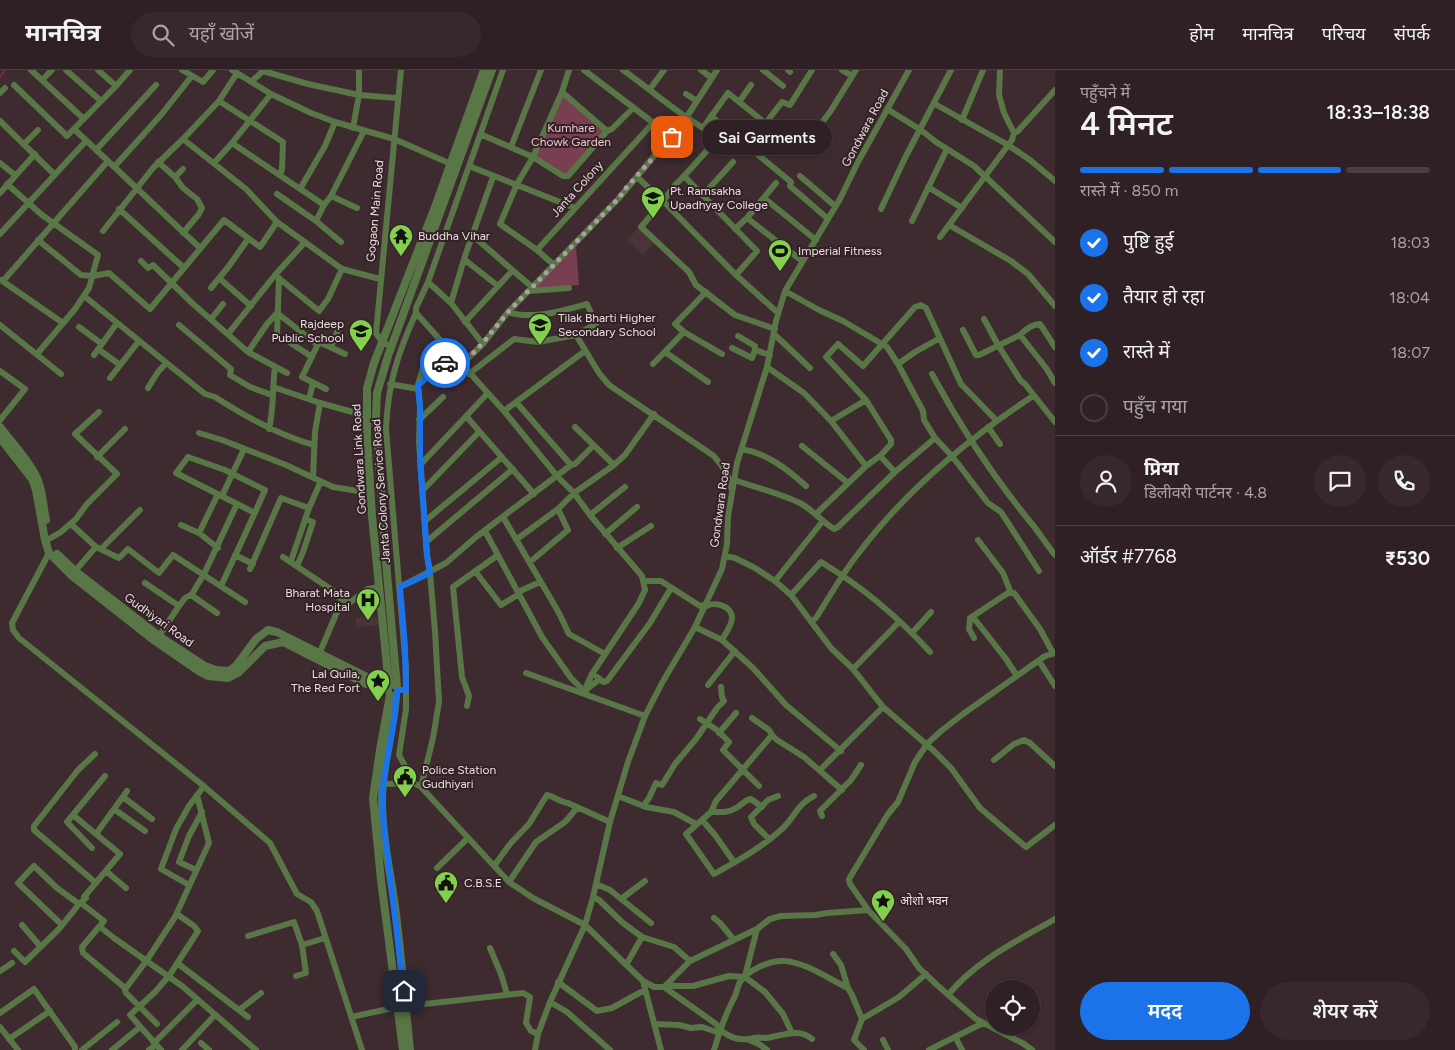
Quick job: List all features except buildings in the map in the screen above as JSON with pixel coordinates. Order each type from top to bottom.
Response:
[{"type":"street","points":[[31,70],[84,119]]},
{"type":"street","points":[[42,80],[52,70]]},
{"type":"street","points":[[66,70],[101,101]]},
{"type":"street","points":[[98,70],[116,86]]},
{"type":"street","points":[[14,85],[67,136],[130,70]]},
{"type":"street","points":[[182,70],[203,82],[213,70]]},
{"type":"street","points":[[353,128],[359,95],[359,70]]},
{"type":"street","name":"Gogaon Main Road","points":[[382,342],[376,333],[400,70]]},
{"type":"street","name":"Gondwara Link Road","points":[[395,691],[379,587],[371,493],[367,388],[374,363],[451,164],[484,70]]},
{"type":"street","name":"Gondwara Link Road","points":[[395,691],[376,417],[378,393],[392,347],[492,70]]},
{"type":"street","name":"Janta Colony Service Road","points":[[414,783],[399,755],[406,709],[395,691],[405,647],[386,429],[387,400],[397,359],[428,282],[503,70]]},
{"type":"street","points":[[511,147],[542,70]]},
{"type":"street","points":[[554,265],[500,224],[516,184],[533,158],[562,92],[569,70]]},
{"type":"street","points":[[584,70],[672,137]]},
{"type":"street","points":[[623,70],[702,128],[728,93],[800,151],[830,112],[856,70]]},
{"type":"street","points":[[650,89],[664,70]]},
{"type":"street","points":[[701,70],[712,78]]},
{"type":"street","points":[[390,384],[418,387],[443,363],[459,362],[482,344],[508,312],[587,233],[672,137],[717,70]]},
{"type":"street","points":[[762,70],[783,86]]},
{"type":"street","points":[[766,124],[782,102],[790,105],[812,70]]},
{"type":"street","points":[[842,70],[852,76]]},
{"type":"street","name":"Gondwara Road","points":[[536,1050],[538,1034],[550,1002],[585,925],[594,897],[610,822],[628,762],[645,716],[695,627],[722,569],[734,480],[741,450],[770,355],[778,313],[785,291],[816,240],[909,70]]},
{"type":"street","points":[[881,209],[905,158],[952,70]]},
{"type":"street","points":[[962,120],[983,70]]},
{"type":"street","points":[[1000,70],[999,95],[1004,113],[1014,133]]},
{"type":"street","points":[[102,231],[158,162],[183,139],[218,101],[235,71],[271,94],[335,122],[394,139],[451,164]]},
{"type":"street","points":[[252,81],[263,71],[308,84],[359,95],[397,98]]},
{"type":"street","points":[[114,166],[161,115],[192,76]]},
{"type":"street","points":[[96,150],[156,85]]},
{"type":"street","points":[[739,102],[752,85]]},
{"type":"street","points":[[940,237],[1012,140],[1014,133],[1018,131],[1055,90]]},
{"type":"street","points":[[562,92],[608,131]]},
{"type":"street","points":[[214,163],[271,94]]},
{"type":"street","points":[[686,94],[697,101]]},
{"type":"street","points":[[218,101],[283,142],[280,175]]},
{"type":"street","points":[[935,104],[1008,145],[1055,181]]},
{"type":"street","points":[[480,134],[533,158],[563,176],[568,176],[608,131],[633,108]]},
{"type":"street","points":[[887,109],[974,166],[985,176],[984,178],[1055,241]]},
{"type":"street","points":[[711,116],[791,182],[790,186],[827,218]]},
{"type":"street","points":[[0,121],[55,175]]},
{"type":"street","points":[[300,188],[316,162],[335,122]]},
{"type":"street","name":"Janta Colony","points":[[536,250],[654,122]]},
{"type":"street","points":[[74,129],[200,248]]},
{"type":"street","points":[[24,144],[38,130]]},
{"type":"street","points":[[316,221],[364,131]]},
{"type":"street","points":[[183,139],[246,189],[277,222],[342,269],[380,279]]},
{"type":"street","points":[[0,234],[86,141]]},
{"type":"street","points":[[232,143],[324,205]]},
{"type":"street","points":[[713,144],[684,176],[674,184],[663,201],[641,227],[689,272],[696,285],[735,315],[774,332],[810,368]]},
{"type":"street","points":[[912,221],[947,150]]},
{"type":"street","points":[[0,193],[35,154]]},
{"type":"street","points":[[63,323],[1,280],[108,161]]},
{"type":"street","points":[[158,162],[183,188],[198,200],[202,208],[183,233]]},
{"type":"street","points":[[703,195],[733,162]]},
{"type":"street","points":[[0,163],[15,175]]},
{"type":"street","points":[[469,166],[575,208]]},
{"type":"street","points":[[175,178],[183,169]]},
{"type":"street","points":[[451,303],[493,176]]},
{"type":"street","points":[[684,176],[757,251],[736,275]]},
{"type":"street","points":[[800,176],[835,206]]},
{"type":"street","points":[[637,177],[736,275],[778,313]]},
{"type":"street","points":[[735,229],[747,218],[776,183]]},
{"type":"street","points":[[7,184],[53,223],[98,255],[89,288],[37,354]]},
{"type":"street","points":[[928,188],[962,208]]},
{"type":"street","points":[[277,194],[316,221],[341,242]]},
{"type":"street","points":[[331,196],[357,208]]},
{"type":"street","points":[[764,198],[816,240]]},
{"type":"street","points":[[119,209],[184,268]]},
{"type":"street","points":[[747,218],[802,261]]},
{"type":"street","points":[[38,240],[81,275],[93,276],[109,273],[150,309],[224,220],[260,247],[277,222]]},
{"type":"street","points":[[949,225],[1011,261],[1028,274],[1055,306]]},
{"type":"street","points":[[472,235],[530,289],[569,288]]},
{"type":"street","points":[[211,288],[248,239]]},
{"type":"street","points":[[228,334],[305,242]]},
{"type":"street","points":[[465,260],[498,286]]},
{"type":"street","points":[[141,261],[148,268],[153,265],[248,352],[287,373]]},
{"type":"street","points":[[277,276],[319,311],[328,299],[342,269]]},
{"type":"street","points":[[465,322],[512,271]]},
{"type":"street","points":[[277,276],[277,335]]},
{"type":"street","points":[[220,278],[251,306]]},
{"type":"street","points":[[428,282],[451,303],[482,344]]},
{"type":"street","points":[[785,291],[819,310],[842,320],[887,348],[898,364],[923,411],[924,420],[936,438],[988,504],[1001,512],[1038,571]]},
{"type":"street","points":[[706,292],[675,324],[684,332],[722,354]]},
{"type":"street","points":[[84,296],[205,394],[215,397],[269,429],[291,439],[314,445]]},
{"type":"street","points":[[211,319],[223,304]]},
{"type":"street","points":[[469,374],[514,338],[538,342],[576,335],[596,324],[587,304],[551,314],[515,314],[508,312]]},
{"type":"street","points":[[816,514],[891,444],[891,440],[866,400],[826,357],[838,344],[863,366],[915,307],[921,305],[926,308],[961,384],[996,420]]},
{"type":"street","points":[[416,313],[504,411],[642,576],[645,590],[639,603],[592,674],[587,694]]},
{"type":"street","points":[[277,314],[318,345]]},
{"type":"street","points":[[248,352],[267,324],[277,314]]},
{"type":"street","points":[[984,319],[1021,381],[1055,422]]},
{"type":"street","points":[[98,350],[117,323]]},
{"type":"street","points":[[963,330],[976,355],[1020,335],[1036,324],[1040,324],[1055,347]]},
{"type":"street","points":[[0,325],[61,374]]},
{"type":"street","points":[[179,325],[231,369],[230,375],[250,387],[272,395]]},
{"type":"street","points":[[331,347],[340,326]]},
{"type":"street","points":[[79,327],[98,350],[120,365]]},
{"type":"street","points":[[653,364],[684,332]]},
{"type":"street","points":[[576,335],[599,374],[609,384],[714,456],[727,473],[732,492]]},
{"type":"street","points":[[1020,335],[1046,368],[1055,383]]},
{"type":"street","points":[[732,348],[752,358],[755,346],[738,336]]},
{"type":"street","points":[[898,364],[940,338]]},
{"type":"street","points":[[286,340],[312,357]]},
{"type":"street","points":[[110,378],[138,341]]},
{"type":"street","points":[[326,388],[302,377],[319,342],[345,354]]},
{"type":"street","points":[[382,342],[392,347]]},
{"type":"street","points":[[755,350],[770,355]]},
{"type":"street","points":[[504,411],[585,351]]},
{"type":"street","points":[[665,352],[708,382]]},
{"type":"street","points":[[148,388],[166,363]]},
{"type":"street","points":[[421,787],[439,702],[439,679],[420,464],[418,387],[424,364]]},
{"type":"street","points":[[767,366],[804,393],[831,422],[866,466]]},
{"type":"street","points":[[269,429],[272,416],[275,367]]},
{"type":"street","points":[[0,371],[25,389],[0,420]]},
{"type":"street","points":[[932,374],[949,407],[972,441],[1055,555]]},
{"type":"street","points":[[309,399],[313,383]]},
{"type":"street","points":[[273,387],[367,416]]},
{"type":"street","points":[[420,464],[487,394]]},
{"type":"street","points":[[811,622],[816,618],[858,553],[905,499],[952,456],[996,420],[1033,396]]},
{"type":"street","points":[[420,420],[442,397]]},
{"type":"street","points":[[831,422],[866,400]]},
{"type":"street","points":[[516,402],[571,465]]},
{"type":"street","points":[[313,477],[314,445],[320,403]]},
{"type":"street","points":[[49,539],[71,524],[117,474],[75,434],[99,412]]},
{"type":"street","points":[[517,539],[558,508],[574,493],[625,456],[654,414]]},
{"type":"street","points":[[466,416],[534,494]]},
{"type":"street","points":[[575,427],[614,465]]},
{"type":"street","points":[[988,427],[1000,444]]},
{"type":"street","name":"Gudhiyari Road","points":[[0,428],[27,462],[37,479],[43,498],[49,539],[53,549],[75,571],[203,670],[208,676],[228,678],[238,673],[265,646],[284,642],[366,684],[371,683],[395,691]]},
{"type":"street","points":[[97,457],[125,429]]},
{"type":"street","points":[[423,490],[479,432]]},
{"type":"street","points":[[199,433],[222,440],[341,488],[371,493]]},
{"type":"street","name":"Gudhiyari Road","points":[[0,438],[32,478],[36,490],[44,540],[49,553],[70,575],[155,641],[203,670],[229,671],[236,666],[256,638],[268,630],[320,652],[369,678],[371,683]]},
{"type":"street","points":[[734,480],[799,503],[816,514],[822,522],[834,529],[895,472],[936,438]]},
{"type":"street","points":[[400,587],[446,564],[503,517],[571,465],[575,464],[594,446]]},
{"type":"street","points":[[802,446],[848,483]]},
{"type":"street","points":[[199,533],[244,449]]},
{"type":"street","points":[[741,450],[753,451],[785,467],[806,486]]},
{"type":"street","points":[[880,456],[895,472]]},
{"type":"street","points":[[222,586],[235,555],[255,513],[265,490],[209,463],[188,457],[176,473],[255,513]]},
{"type":"street","points":[[425,521],[502,457]]},
{"type":"street","points":[[426,542],[513,469]]},
{"type":"street","points":[[290,561],[321,481]]},
{"type":"street","points":[[590,515],[625,487]]},
{"type":"street","points":[[235,555],[252,566],[281,498],[309,508]]},
{"type":"street","points":[[159,636],[185,598],[191,595],[204,574],[238,504]]},
{"type":"street","points":[[605,534],[637,507]]},
{"type":"street","points":[[530,562],[568,530],[561,519],[558,508]]},
{"type":"street","points":[[75,571],[140,510]]},
{"type":"street","points":[[503,517],[559,613],[569,634],[605,654]]},
{"type":"street","points":[[297,566],[304,552],[312,522],[305,519]]},
{"type":"street","points":[[775,581],[822,522]]},
{"type":"street","points":[[71,524],[99,548],[119,558],[128,549],[159,573],[174,555],[244,602]]},
{"type":"street","points":[[181,525],[199,533],[218,548]]},
{"type":"street","points":[[617,548],[651,526]]},
{"type":"street","points":[[485,531],[542,637],[557,660],[587,694]]},
{"type":"street","points":[[978,540],[1003,573],[1010,593]]},
{"type":"street","points":[[49,553],[12,623],[13,630],[26,644],[204,786],[270,843],[297,894],[311,902],[317,911],[362,1050]]},
{"type":"street","points":[[466,706],[469,696],[462,677],[453,587],[498,555]]},
{"type":"street","points":[[725,556],[735,558],[775,581],[791,595],[831,648],[853,669],[883,707],[952,768],[980,808],[1026,847],[1055,826]]},
{"type":"street","points":[[283,557],[335,592],[342,601],[348,602]]},
{"type":"street","points":[[791,595],[821,562],[877,602],[930,652]]},
{"type":"street","points":[[476,571],[501,605],[540,582]]},
{"type":"street","points":[[643,581],[661,581],[700,606],[703,605],[704,608],[708,604],[714,603],[726,607],[730,611],[732,621],[722,640]]},
{"type":"street","points":[[145,583],[179,606]]},
{"type":"street","points":[[320,652],[337,612],[368,589],[379,587]]},
{"type":"street","points":[[592,674],[603,682],[607,680],[650,623],[671,588]]},
{"type":"street","points":[[974,638],[969,629],[970,618],[1008,593],[1014,593],[1040,629],[1054,653],[1039,661],[963,714],[927,744],[914,762],[898,802],[888,814],[848,880],[868,910],[894,935],[926,974],[948,995],[983,1023],[1032,1050]]},
{"type":"street","points":[[191,595],[217,613]]},
{"type":"street","points":[[912,633],[931,612]]},
{"type":"street","points":[[972,617],[1006,659],[1017,676]]},
{"type":"street","points":[[853,669],[899,622]]},
{"type":"street","points":[[695,627],[722,640],[735,651],[786,705],[841,751]]},
{"type":"street","points":[[708,685],[735,651]]},
{"type":"street","points":[[1039,661],[1055,686]]},
{"type":"street","points":[[526,673],[645,716]]},
{"type":"street","points":[[587,694],[600,679]]},
{"type":"street","points":[[643,806],[650,798],[656,784],[662,785],[675,764],[724,701],[722,698],[722,687]]},
{"type":"street","points":[[395,691],[395,714],[383,784],[382,801],[402,1006],[403,1050]]},
{"type":"street","points":[[395,691],[380,750],[373,798],[381,880],[410,1050]]},
{"type":"street","points":[[820,770],[883,707]]},
{"type":"street","points":[[719,733],[736,713]]},
{"type":"street","points":[[752,718],[820,770],[842,790]]},
{"type":"street","points":[[700,719],[729,742],[723,750],[760,786]]},
{"type":"street","points":[[772,735],[716,801],[711,812],[686,834],[714,874],[753,852],[790,820],[802,803],[814,796]]},
{"type":"street","points":[[994,760],[1014,744],[1024,740],[1030,743],[1055,766]]},
{"type":"street","points":[[95,754],[78,770],[34,826],[34,830],[96,882]]},
{"type":"street","points":[[822,816],[820,811],[823,807],[842,790],[861,765]]},
{"type":"street","points":[[92,848],[66,822],[105,776]]},
{"type":"street","points":[[383,784],[414,783],[421,787],[509,882],[533,898],[585,925],[643,981],[654,987],[665,985],[693,986],[729,976],[745,976],[764,965],[785,961],[808,967],[848,988]]},
{"type":"street","points":[[189,885],[161,869],[176,829],[188,806],[204,786]]},
{"type":"street","points":[[96,834],[125,794],[152,819]]},
{"type":"street","points":[[126,988],[177,914],[209,843],[197,795]]},
{"type":"street","points":[[494,866],[510,844],[529,824],[547,795],[610,822]]},
{"type":"street","points":[[618,796],[643,806],[674,812],[699,822],[716,835],[734,862]]},
{"type":"street","points":[[769,839],[754,824],[751,817],[768,800],[778,796]]},
{"type":"street","points":[[711,812],[728,812],[738,807],[747,799],[751,799],[762,808]]},
{"type":"street","points":[[509,882],[536,842],[565,822],[577,808]]},
{"type":"street","points":[[114,809],[145,831]]},
{"type":"street","points":[[196,870],[179,862],[189,836],[202,812]]},
{"type":"street","points":[[14,951],[25,962],[60,928],[61,924],[86,898],[84,897],[120,854],[73,815]]},
{"type":"street","points":[[437,868],[468,838]]},
{"type":"street","points":[[61,924],[18,883],[34,866],[52,883],[104,921],[82,947],[83,953],[126,988],[126,993],[157,1024]]},
{"type":"street","points":[[106,871],[126,888]]},
{"type":"street","points":[[622,899],[645,881]]},
{"type":"street","points":[[596,884],[610,890],[651,923]]},
{"type":"street","points":[[594,897],[642,937],[674,947],[690,961]]},
{"type":"street","points":[[665,985],[690,961],[757,929],[770,919],[781,916],[868,910]]},
{"type":"street","points":[[161,1050],[130,1015],[169,976],[198,931],[177,914]]},
{"type":"street","points":[[714,918],[734,940]]},
{"type":"street","points":[[948,995],[959,982],[987,959],[1055,919]]},
{"type":"street","points":[[248,936],[294,922],[302,945],[306,973],[296,976]]},
{"type":"street","points":[[22,925],[41,947]]},
{"type":"street","points":[[100,927],[169,976],[253,1049]]},
{"type":"street","points":[[714,1050],[728,1008],[745,976],[757,929]]},
{"type":"street","points":[[626,965],[642,937]]},
{"type":"street","points":[[302,945],[325,938]]},
{"type":"street","points":[[490,948],[507,994]]},
{"type":"street","points":[[833,954],[841,964],[848,988],[862,1019]]},
{"type":"street","points":[[0,971],[12,963]]},
{"type":"street","points":[[177,963],[248,1017]]},
{"type":"street","points":[[864,1050],[854,1040],[862,1019],[899,997],[926,974]]},
{"type":"street","points":[[745,976],[765,992],[783,1014],[792,1033]]},
{"type":"street","points":[[643,981],[661,1050]]},
{"type":"street","points":[[558,982],[597,1011],[612,1008],[641,992],[646,992]]},
{"type":"street","points":[[665,985],[716,1024],[720,1031]]},
{"type":"street","points":[[0,1013],[34,989],[76,1050]]},
{"type":"street","points":[[239,1010],[261,993]]},
{"type":"street","points":[[351,1017],[402,1006],[523,993],[528,994],[530,997],[526,1023],[531,1031],[538,1034]]},
{"type":"street","points":[[149,1050],[197,1000]]},
{"type":"street","points":[[550,1002],[567,1012],[610,1050]]},
{"type":"street","points":[[9,1039],[50,1011]]},
{"type":"street","points":[[182,1050],[215,1015]]},
{"type":"street","points":[[82,1050],[117,1022]]},
{"type":"street","points":[[929,1050],[983,1023]]},
{"type":"street","points":[[655,1024],[679,1025],[691,1028],[702,1027],[720,1031],[739,1040],[792,1033],[805,1034],[812,1038]]},
{"type":"street","points":[[0,1027],[18,1050]]},
{"type":"street","points":[[112,1050],[140,1027]]},
{"type":"street","points":[[956,1038],[962,1050]]},
{"type":"street","points":[[749,1040],[767,1050]]},
{"type":"street","points":[[883,1040],[888,1050]]},
{"type":"street","points":[[201,1044],[209,1050]]},
{"type":"shaded area","points":[[639,227],[656,242],[643,255],[627,240]]},
{"type":"shaded area","name":"Bharat Mata Hospital","points":[[379,617],[379,625],[356,627],[356,618]]},
{"type":"green space","name":"Kumhare Chowk Garden","points":[[562,92],[607,131],[568,176],[533,157]]},
{"type":"green space","points":[[576,247],[579,285],[533,289]]},
{"type":"waterway","points":[[0,77],[5,70]]},
{"type":"way so far","points":[[445,363],[457,359],[462,364],[482,344],[508,312],[587,233],[672,137]]},
{"type":"place","name":"Sai Garments","points":[[672,137]]},
{"type":"place","name":"Pt. Ramsakha Upadhyay College","points":[[653,219]]},
{"type":"place","name":"Buddha Vihar","points":[[401,257]]},
{"type":"place","name":"Imperial Fitness","points":[[780,272]]},
{"type":"place","name":"Tilak Bharti Higher Secondary School","points":[[540,346]]},
{"type":"place","name":"Rajdeep Public School","points":[[361,352]]},
{"type":"place","name":"Bharat Mata Hospital","points":[[368,621]]},
{"type":"place","name":"Lal Quila, The Red Fort","points":[[378,702]]},
{"type":"place","name":"Police Station Gudhiyari","points":[[405,798]]},
{"type":"place","name":"C.B.S.E","points":[[446,904]]},
{"type":"place","name":"ओशो भवन","points":[[883,922]]},
{"type":"route","points":[[404,991],[400,945],[386,848],[382,801],[383,784],[395,714],[396,695],[398,690],[406,690],[407,682],[400,587],[430,573],[420,460],[418,385],[445,363]]}]
